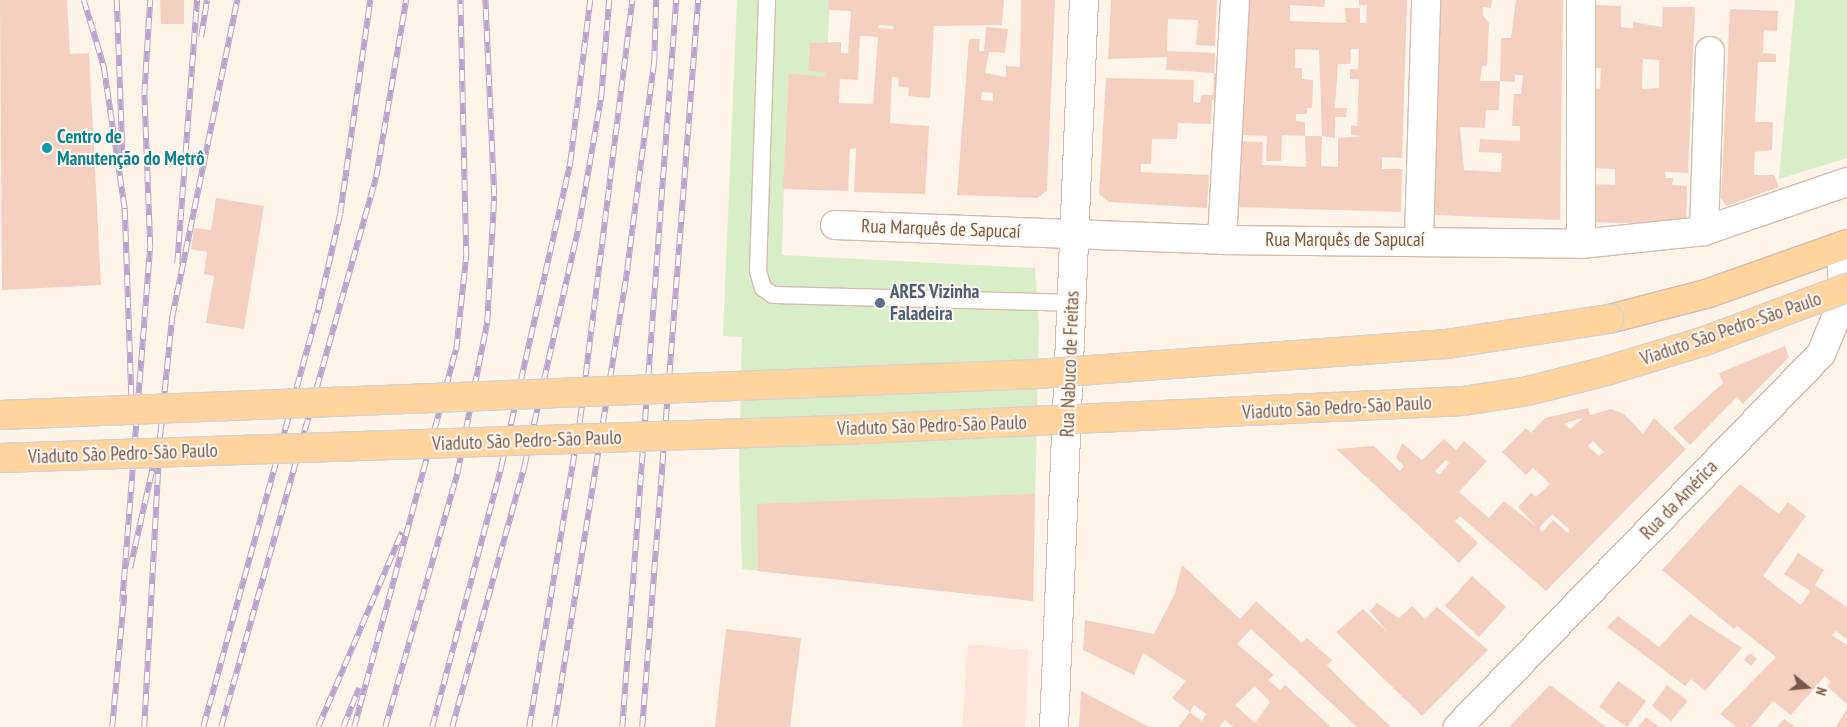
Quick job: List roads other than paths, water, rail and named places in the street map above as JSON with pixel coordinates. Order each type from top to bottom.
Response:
[{"type":"main road","name":"Rua da América","points":[[0,415],[1037,374],[1446,344],[1609,319],[1706,294],[1844,245]]},
{"type":"main road","name":"Viaduto São Pedro-São Paulo","points":[[0,458],[850,429],[1463,400],[1528,391],[1606,371],[1705,341],[1847,288]]},
{"type":"street","name":"Rua Nabuco de Freitas","points":[[1054,727],[1084,0]]},
{"type":"street","points":[[1222,240],[1235,0]]},
{"type":"street","points":[[1420,240],[1426,0]]},
{"type":"street","points":[[1581,0],[1581,244]]},
{"type":"street","points":[[1704,231],[1710,51]]},
{"type":"street","name":"Rua Marquês de Sapucaí","points":[[835,225],[1222,240],[1420,240],[1581,244],[1704,231],[1847,182]]},
{"type":"street","name":"Rua da América","points":[[1458,727],[1821,354],[1842,303],[1844,245]]},
{"type":"lane","points":[[767,0],[758,271],[764,288],[773,295],[1071,303]]},
{"type":"railway","points":[[84,0],[104,67],[125,209],[132,408]]},
{"type":"railway","points":[[117,0],[123,160]]},
{"type":"railway","points":[[122,602],[150,248],[144,95],[150,0]]},
{"type":"railway","points":[[177,264],[197,0]]},
{"type":"railway","points":[[201,37],[207,0]]},
{"type":"railway","points":[[144,727],[160,435],[172,317],[237,0]]},
{"type":"railway","points":[[203,727],[318,310],[340,214],[370,0]]},
{"type":"railway","points":[[221,727],[376,177],[406,0]]},
{"type":"railway","points":[[354,727],[456,350],[466,257],[460,0]]},
{"type":"railway","points":[[385,727],[457,474],[487,322],[494,196],[485,0]]},
{"type":"railway","points":[[432,727],[501,467],[570,163],[590,0]]},
{"type":"railway","points":[[452,727],[524,467],[578,230],[601,97],[609,0]]},
{"type":"railway","points":[[529,727],[580,419],[632,0]]},
{"type":"railway","points":[[554,727],[627,269],[654,62],[656,0]]},
{"type":"railway","points":[[622,727],[676,0]]},
{"type":"railway","points":[[642,727],[698,0]]},
{"type":"railway","points":[[130,568],[153,466]]},
{"type":"railway","points":[[318,727],[402,532]]},
{"type":"railway","points":[[112,727],[124,595]]},
{"type":"railway","points":[[343,727],[359,688]]},
{"type":"place","name":"Centro de Manutenção do Metrô","points":[[47,148]]},
{"type":"place","name":"ARES Vizinha Faladeira","points":[[880,303]]}]
